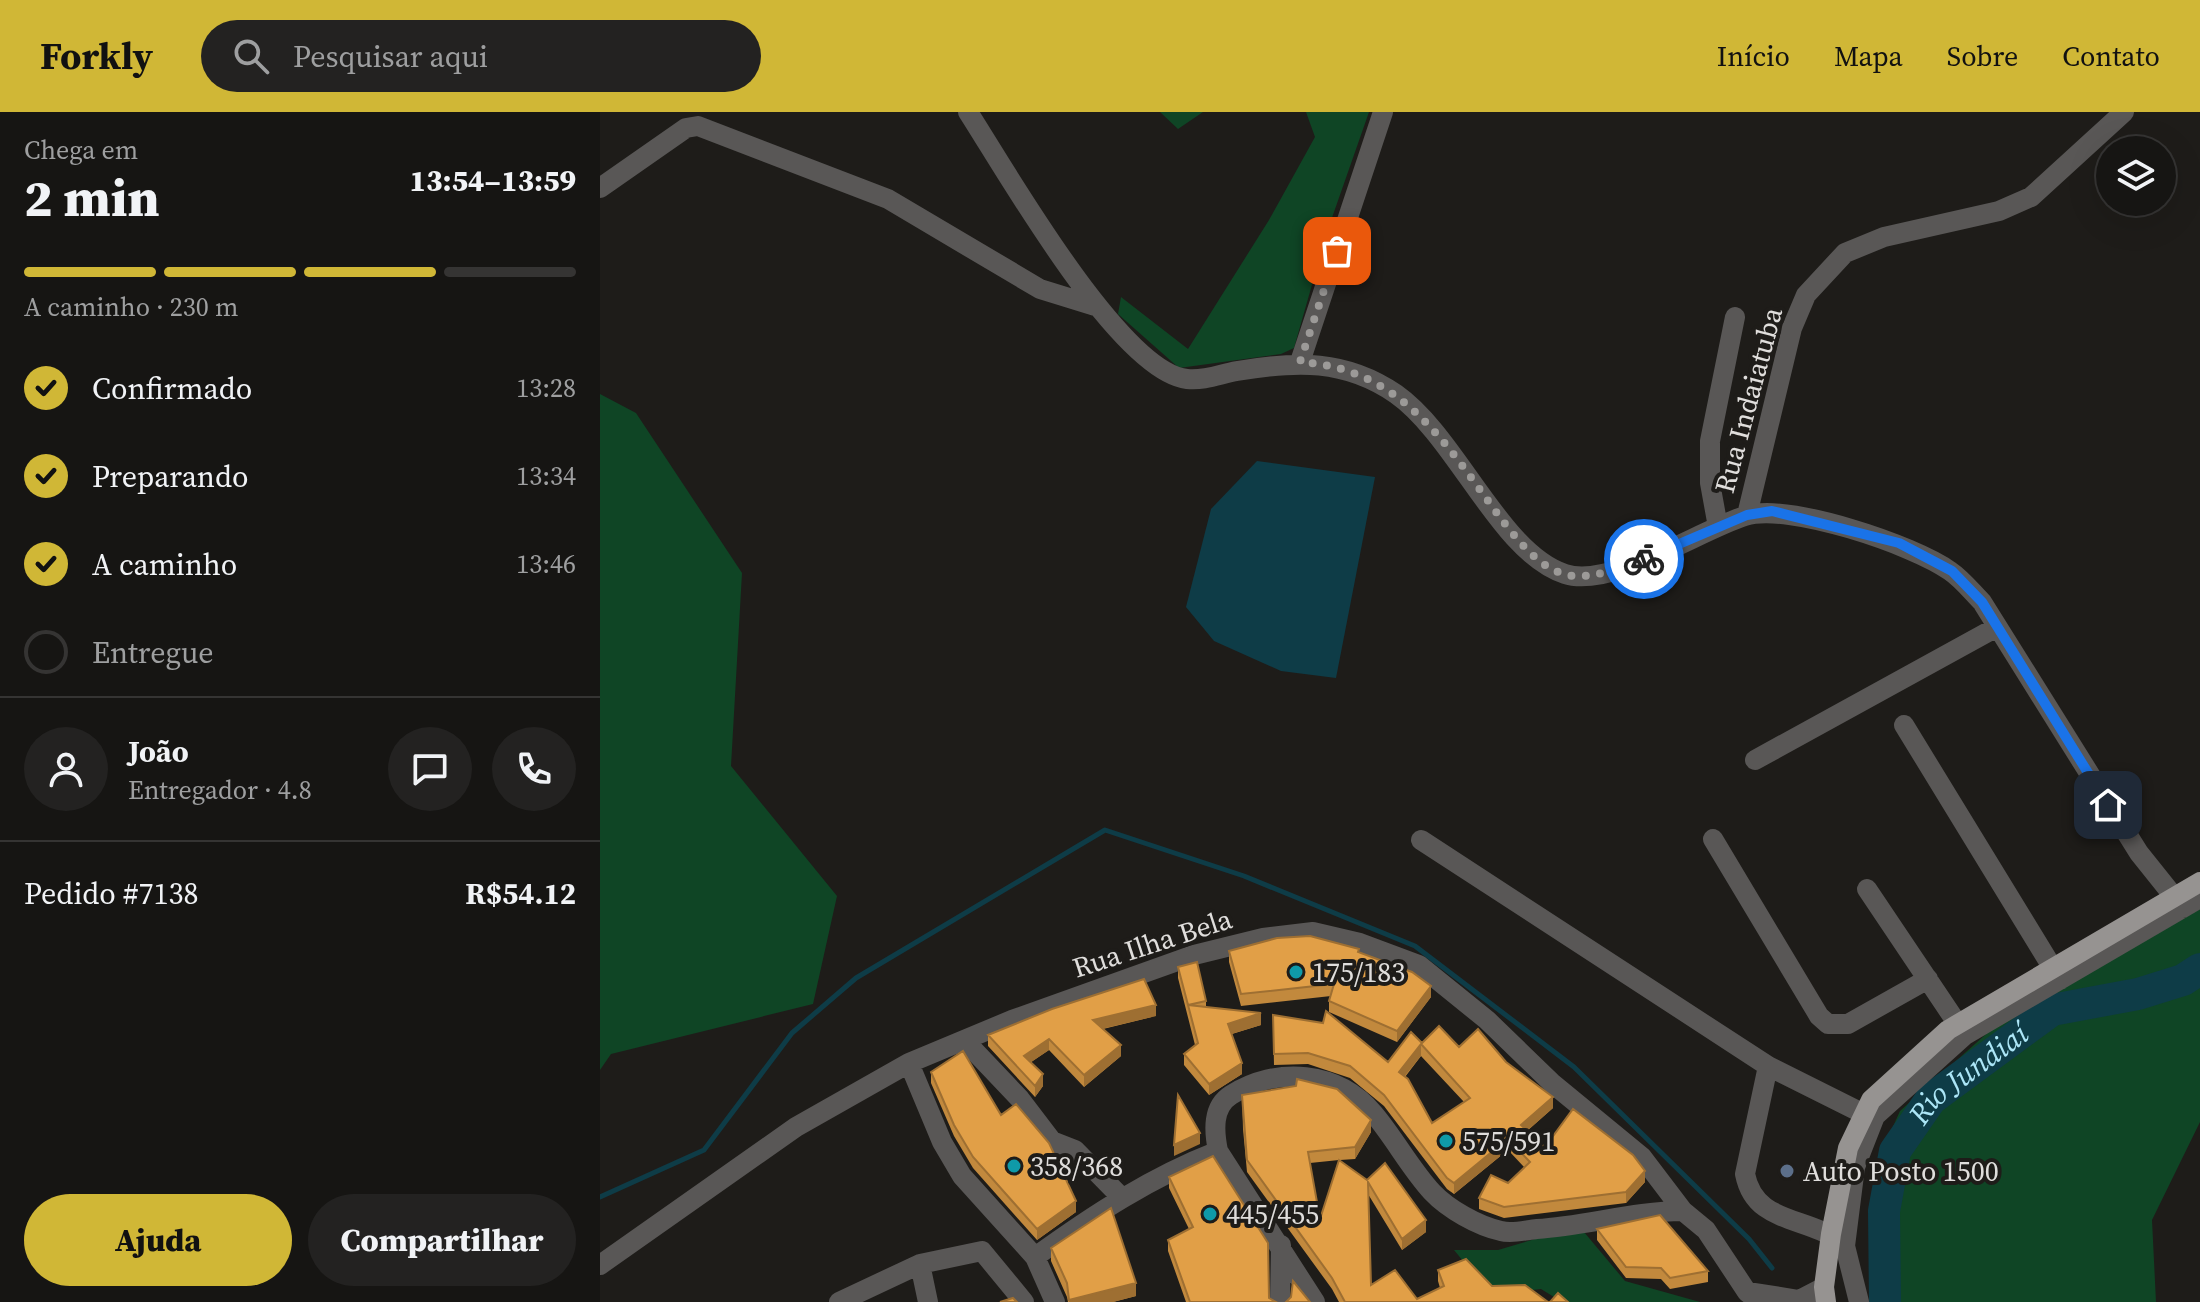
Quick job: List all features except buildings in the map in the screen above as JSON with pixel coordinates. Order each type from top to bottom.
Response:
[{"type":"main road","points":[[1825,1294],[1838,1240],[1848,1148],[1868,1120],[1871,1100],[1962,1029],[2186,901],[2200,882]]},
{"type":"street","points":[[968,112],[1095,306],[1158,365],[1183,379],[1204,379],[1300,362],[1322,364],[1379,383],[1401,398],[1439,433],[1522,544],[1567,575],[1596,575],[1664,553],[1747,515],[1772,511],[1899,543],[1952,571],[1982,602],[2139,853],[2186,901]]},
{"type":"street","points":[[1300,362],[1383,112]]},
{"type":"street","name":"Rua Indaiatuba","points":[[1747,515],[1792,328],[1806,295],[1845,253],[1884,237],[1999,211],[2031,197],[2124,112]]},
{"type":"street","points":[[600,188],[686,128],[698,126],[888,199],[1040,289],[1095,306]]},
{"type":"street","points":[[1718,527],[1710,483],[1710,441],[1735,317]]},
{"type":"street","points":[[1755,760],[1997,627]]},
{"type":"street","points":[[1904,725],[2056,974]]},
{"type":"street","points":[[1713,839],[1819,1016],[1828,1024],[1838,1027],[1848,1024],[1928,979]]},
{"type":"street","points":[[1421,840],[1768,1066],[1868,1120]]},
{"type":"street","points":[[1867,889],[1962,1029]]},
{"type":"street","name":"Rua Ilha Bela","points":[[600,1265],[796,1127],[909,1063],[1194,955],[1313,932],[1360,943],[1419,965],[1487,1020],[1552,1083],[1642,1157],[1683,1211],[1706,1230],[1753,1297],[1799,1301],[1825,1294]]},
{"type":"street","points":[[964,1040],[1020,1099],[1052,1141],[1075,1150],[1122,1198]]},
{"type":"street","points":[[909,1063],[942,1142],[962,1176],[1035,1257],[1055,1302]]},
{"type":"street","points":[[1768,1066],[1745,1174],[1748,1191],[1758,1206],[1838,1240],[1859,1302]]},
{"type":"street","points":[[1315,1302],[1218,1151],[1216,1115],[1223,1100],[1247,1085],[1270,1078],[1311,1075],[1344,1090],[1372,1111],[1434,1195],[1478,1224],[1504,1232],[1579,1226],[1651,1211],[1683,1211]]},
{"type":"street","points":[[1035,1257],[1168,1171],[1218,1151]]},
{"type":"street","points":[[1280,1302],[1281,1245]]},
{"type":"street","points":[[839,1302],[920,1264],[982,1251],[1024,1302]]},
{"type":"street","points":[[920,1264],[928,1302]]},
{"type":"green space","points":[[1160,112],[1203,112],[1178,129]]},
{"type":"green space","points":[[1306,112],[1369,112],[1327,232],[1294,348],[1281,354],[1179,368],[1118,314],[1121,297],[1188,349],[1269,220],[1315,137]]},
{"type":"green space","points":[[600,394],[636,413],[742,573],[731,766],[837,896],[813,1004],[611,1054],[600,1070]]},
{"type":"green space","points":[[2200,909],[2200,1122],[2152,1220],[2156,1302],[1875,1302],[1873,1171],[1900,1111],[1994,1027]]},
{"type":"green space","points":[[1579,1226],[1625,1281],[1700,1302],[1562,1302],[1541,1289],[1491,1295],[1454,1250],[1498,1250]]},
{"type":"water","points":[[1257,461],[1375,477],[1336,678],[1281,671],[1214,641],[1186,607],[1211,509]]},
{"type":"waterway","points":[[600,1197],[704,1150],[792,1033],[856,978],[1105,830],[1244,876],[1415,946],[1574,1067],[1749,1239],[1772,1268]]},
{"type":"waterway","name":"Rio Jundiaí","points":[[1885,1302],[1884,1211],[1895,1151],[1931,1099],[2052,1010],[2138,994],[2183,980],[2200,969]]},
{"type":"way so far","points":[[1337,251],[1300,362],[1322,364],[1379,383],[1401,398],[1439,433],[1513,535],[1547,565],[1567,575],[1596,575],[1644,559]]},
{"type":"place","name":"175/183","points":[[1296,972]]},
{"type":"place","name":"575/591","points":[[1446,1141]]},
{"type":"place","name":"358/368","points":[[1014,1166]]},
{"type":"place","name":"Auto Posto 1500","points":[[1787,1171]]},
{"type":"place","name":"445/455","points":[[1210,1214]]},
{"type":"route","points":[[1644,559],[1747,515],[1772,511],[1899,543],[1952,571],[1982,602],[2108,805]]}]
